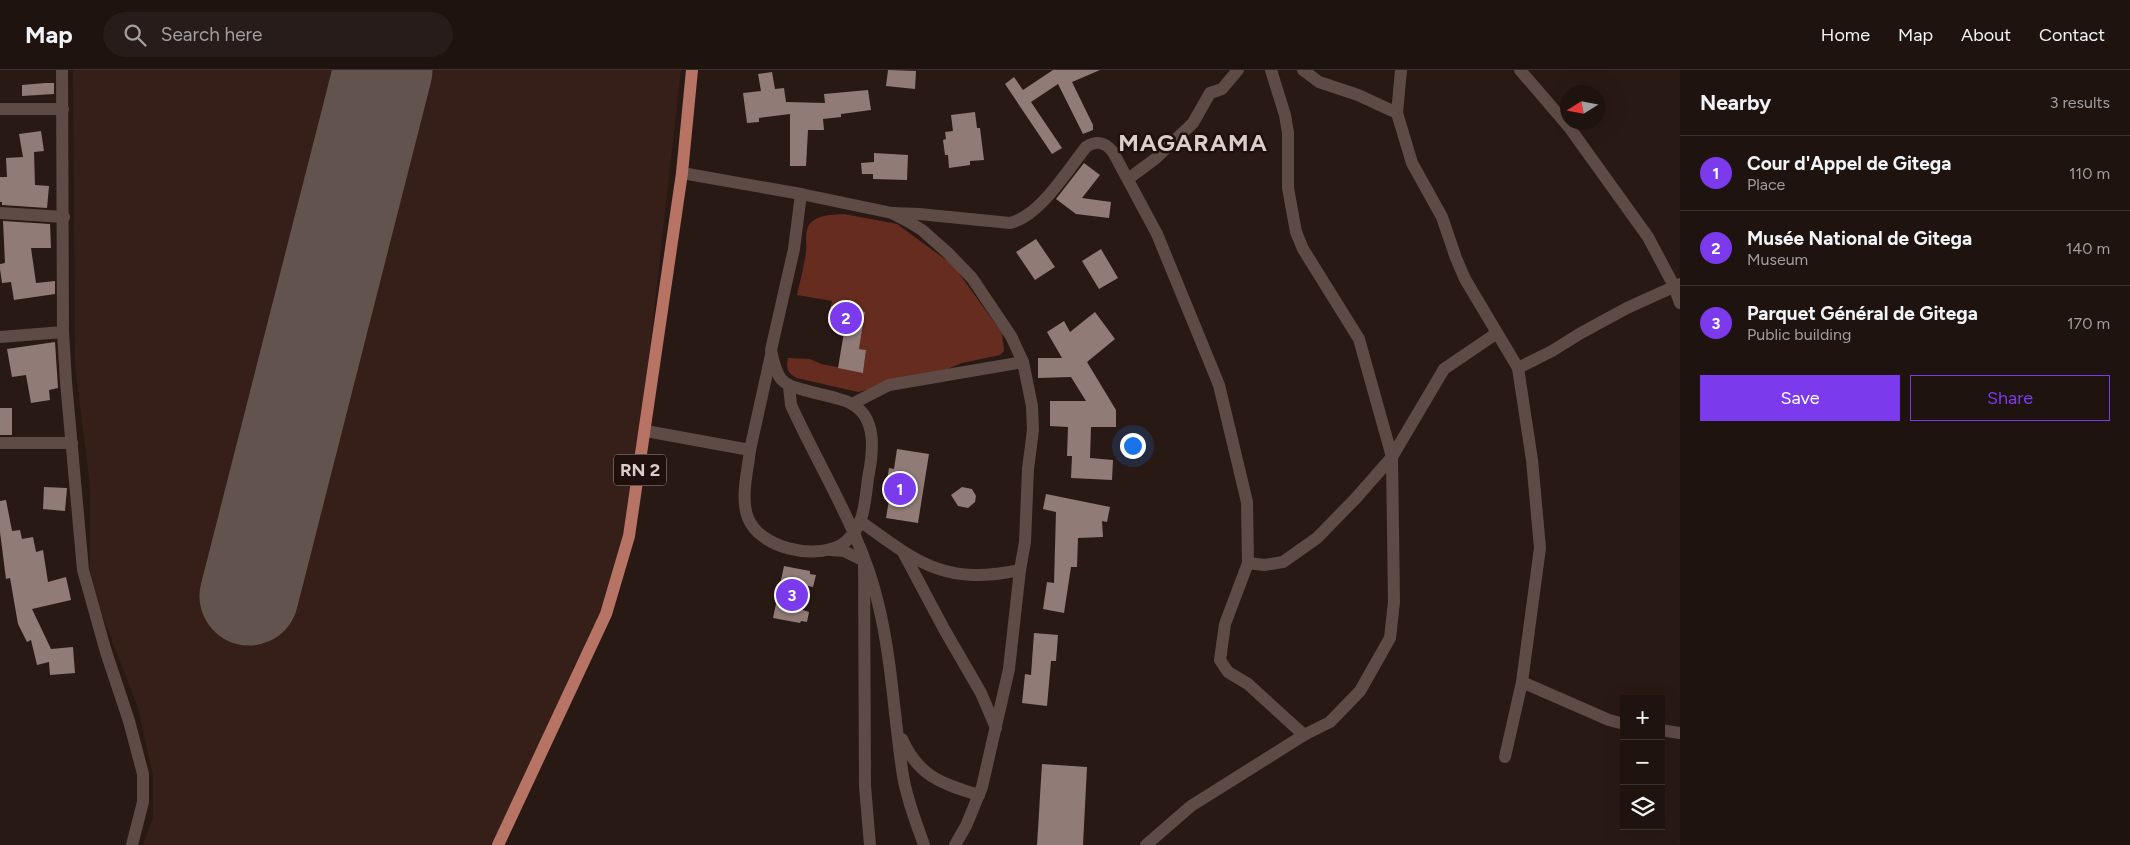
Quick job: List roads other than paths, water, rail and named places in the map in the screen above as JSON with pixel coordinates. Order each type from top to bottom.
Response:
[{"type":"main road","name":"RN 2","points":[[498,845],[606,614],[629,536],[646,431],[682,173],[692,70]]},
{"type":"street","points":[[62,70],[63,332],[83,570],[143,774],[143,802],[132,845]]},
{"type":"street","points":[[1128,179],[1155,160],[1193,123],[1210,93],[1222,89],[1238,70]]},
{"type":"street","points":[[1146,845],[1191,806],[1304,735],[1330,722],[1360,691],[1390,638],[1394,602],[1392,457],[1359,339],[1303,249],[1296,232],[1288,188],[1288,133],[1285,115],[1271,70]]},
{"type":"street","points":[[1303,70],[1319,82],[1358,95],[1398,112]]},
{"type":"street","points":[[1401,70],[1398,112],[1412,163],[1442,217],[1465,279],[1518,368],[1532,460],[1540,548],[1522,682],[1505,757]]},
{"type":"street","points":[[1520,70],[1569,127],[1648,237],[1677,285],[1680,303]]},
{"type":"street","points":[[0,109],[63,109]]},
{"type":"street","points":[[682,173],[801,194],[892,213],[1010,223],[1020,220],[1041,204],[1086,147],[1100,142],[1108,145],[1157,234],[1218,386],[1247,502],[1248,563],[1225,624],[1220,660],[1228,672],[1248,684],[1304,735]]},
{"type":"street","points":[[801,194],[794,249],[750,450],[745,503],[748,517],[754,529],[766,540],[778,546],[809,551],[844,551],[864,561]]},
{"type":"street","points":[[0,213],[64,217]]},
{"type":"street","points":[[892,213],[922,230],[972,278],[1011,336],[1023,362],[1032,406],[1033,430],[1028,469],[1025,542],[1009,669],[978,795],[966,826],[955,845]]},
{"type":"street","points":[[1518,368],[1552,351],[1596,325],[1677,285]]},
{"type":"street","points":[[0,336],[63,332]]},
{"type":"street","points":[[1248,563],[1264,565],[1283,562],[1317,538],[1392,457],[1444,369],[1497,332]]},
{"type":"street","points":[[772,350],[775,366],[780,378],[789,386],[852,404],[861,412],[868,424],[872,437],[873,451],[860,521],[853,534],[842,544],[828,550]]},
{"type":"street","points":[[852,404],[889,385],[1023,362]]},
{"type":"street","points":[[789,386],[791,405],[853,534],[878,603],[903,777],[909,803],[924,845]]},
{"type":"street","points":[[646,431],[750,450]]},
{"type":"street","points":[[0,442],[72,443]]},
{"type":"street","points":[[860,521],[903,552],[935,568],[953,574],[992,576],[1020,570]]},
{"type":"street","points":[[903,552],[981,693],[996,728]]},
{"type":"street","points":[[864,561],[865,786],[870,845]]},
{"type":"street","points":[[1522,682],[1609,720],[1620,723]]},
{"type":"street","points":[[896,727],[912,759],[925,774],[954,788],[978,795]]},
{"type":"street","points":[[1665,731],[1680,733]]},
{"type":"street","points":[[123,845],[136,826]]},
{"type":"place","name":"Musée National de Gitega","points":[[846,318]]},
{"type":"place","name":"Cour d'Appel de Gitega","points":[[900,489]]},
{"type":"place","name":"Parquet Général de Gitega","points":[[792,595]]},
{"type":"district","name":"MAGARAMA","points":[[1193,143]]}]
